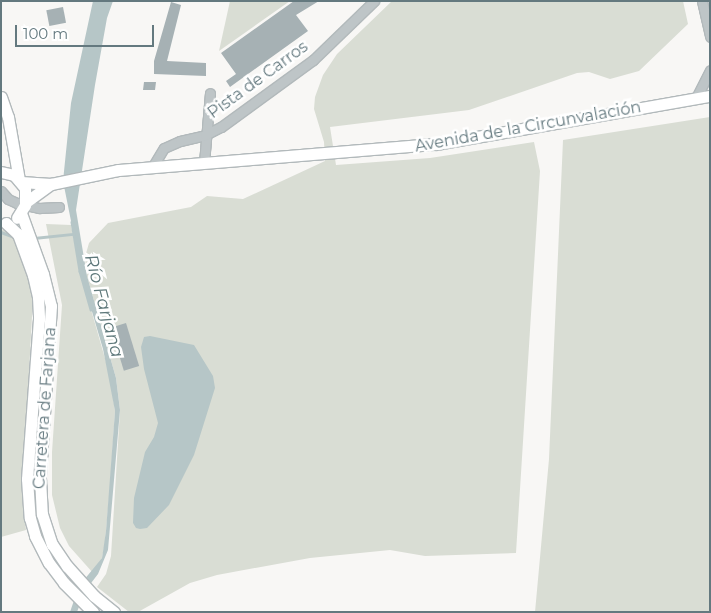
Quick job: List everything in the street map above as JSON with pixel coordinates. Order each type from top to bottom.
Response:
[{"type":"main road","points":[[1,96],[16,151],[20,181]]},
{"type":"main road","name":"Avenida de la Circunvalación","points":[[51,184],[118,170],[153,166],[437,144],[710,96]]},
{"type":"main road","points":[[16,151],[2,172],[20,181],[51,184]]},
{"type":"main road","name":"Carretera de Farjana","points":[[20,181],[25,188],[25,237],[38,275],[50,294],[51,317],[40,499],[42,514],[52,544],[71,572],[94,596],[114,612]]},
{"type":"main road","points":[[3,223],[51,184]]},
{"type":"main road","name":"Carretera de Farjana","points":[[3,223],[25,237]]},
{"type":"main road","name":"Carretera de Farjana","points":[[38,275],[39,319],[27,499],[30,518],[38,543],[49,563],[64,583],[89,608]]},
{"type":"street","name":"Pista de Carros","points":[[153,166],[164,148],[180,141],[205,136],[221,128],[313,60],[374,1]]},
{"type":"street","points":[[702,1],[710,37]]},
{"type":"street","points":[[696,98],[710,70]]},
{"type":"street","points":[[204,163],[210,94]]},
{"type":"street","points":[[1,191],[8,199],[24,207],[59,207]]},
{"type":"shaded area","points":[[93,1],[113,1],[107,18],[95,85],[76,210],[87,276],[116,378],[120,410],[108,550],[98,574],[85,591],[77,612],[70,612],[79,586],[102,558],[106,531],[115,411],[103,349],[83,281],[63,181],[71,103]]},
{"type":"shaded area","points":[[230,1],[290,1],[219,51]]},
{"type":"shaded area","points":[[392,1],[683,1],[688,24],[639,71],[610,79],[589,72],[577,73],[469,110],[330,127],[336,165],[430,158],[534,142],[540,171],[516,553],[425,556],[390,550],[310,558],[217,575],[190,583],[138,612],[129,612],[97,587],[106,574],[111,556],[120,410],[116,378],[87,276],[85,257],[89,243],[108,223],[191,207],[207,196],[243,199],[325,161],[324,142],[314,109],[315,97],[323,75],[337,54]]},
{"type":"shaded area","points":[[710,117],[710,612],[535,612],[549,459],[563,140]]},
{"type":"shaded area","points":[[46,224],[71,225],[80,271],[110,376],[115,411],[105,542],[102,558],[93,573],[69,546],[60,528],[52,495],[52,452],[62,305]]},
{"type":"shaded area","points":[[1,229],[18,236],[33,297],[23,488],[26,530],[1,537]]},
{"type":"shaded area","points":[[150,336],[194,345],[213,376],[215,388],[194,455],[169,505],[147,528],[140,529],[136,528],[133,523],[134,498],[145,452],[154,437],[158,423],[144,369],[141,347],[144,337]]},
{"type":"building","points":[[294,1],[319,1],[296,15],[308,31],[230,87],[226,81],[236,74],[221,53]]},
{"type":"building","points":[[171,2],[181,5],[167,61],[206,63],[206,76],[154,74],[154,61]]},
{"type":"building","points":[[63,7],[66,23],[49,26],[46,10]]},
{"type":"building","points":[[144,82],[156,82],[155,90],[143,90]]},
{"type":"building","points":[[126,323],[139,366],[124,371],[111,328]]},
{"type":"waterway","name":"Río Farjana","points":[[72,222],[80,271],[91,309]]},
{"type":"waterway","points":[[1,232],[14,237]]},
{"type":"waterway","points":[[34,238],[73,234]]}]
